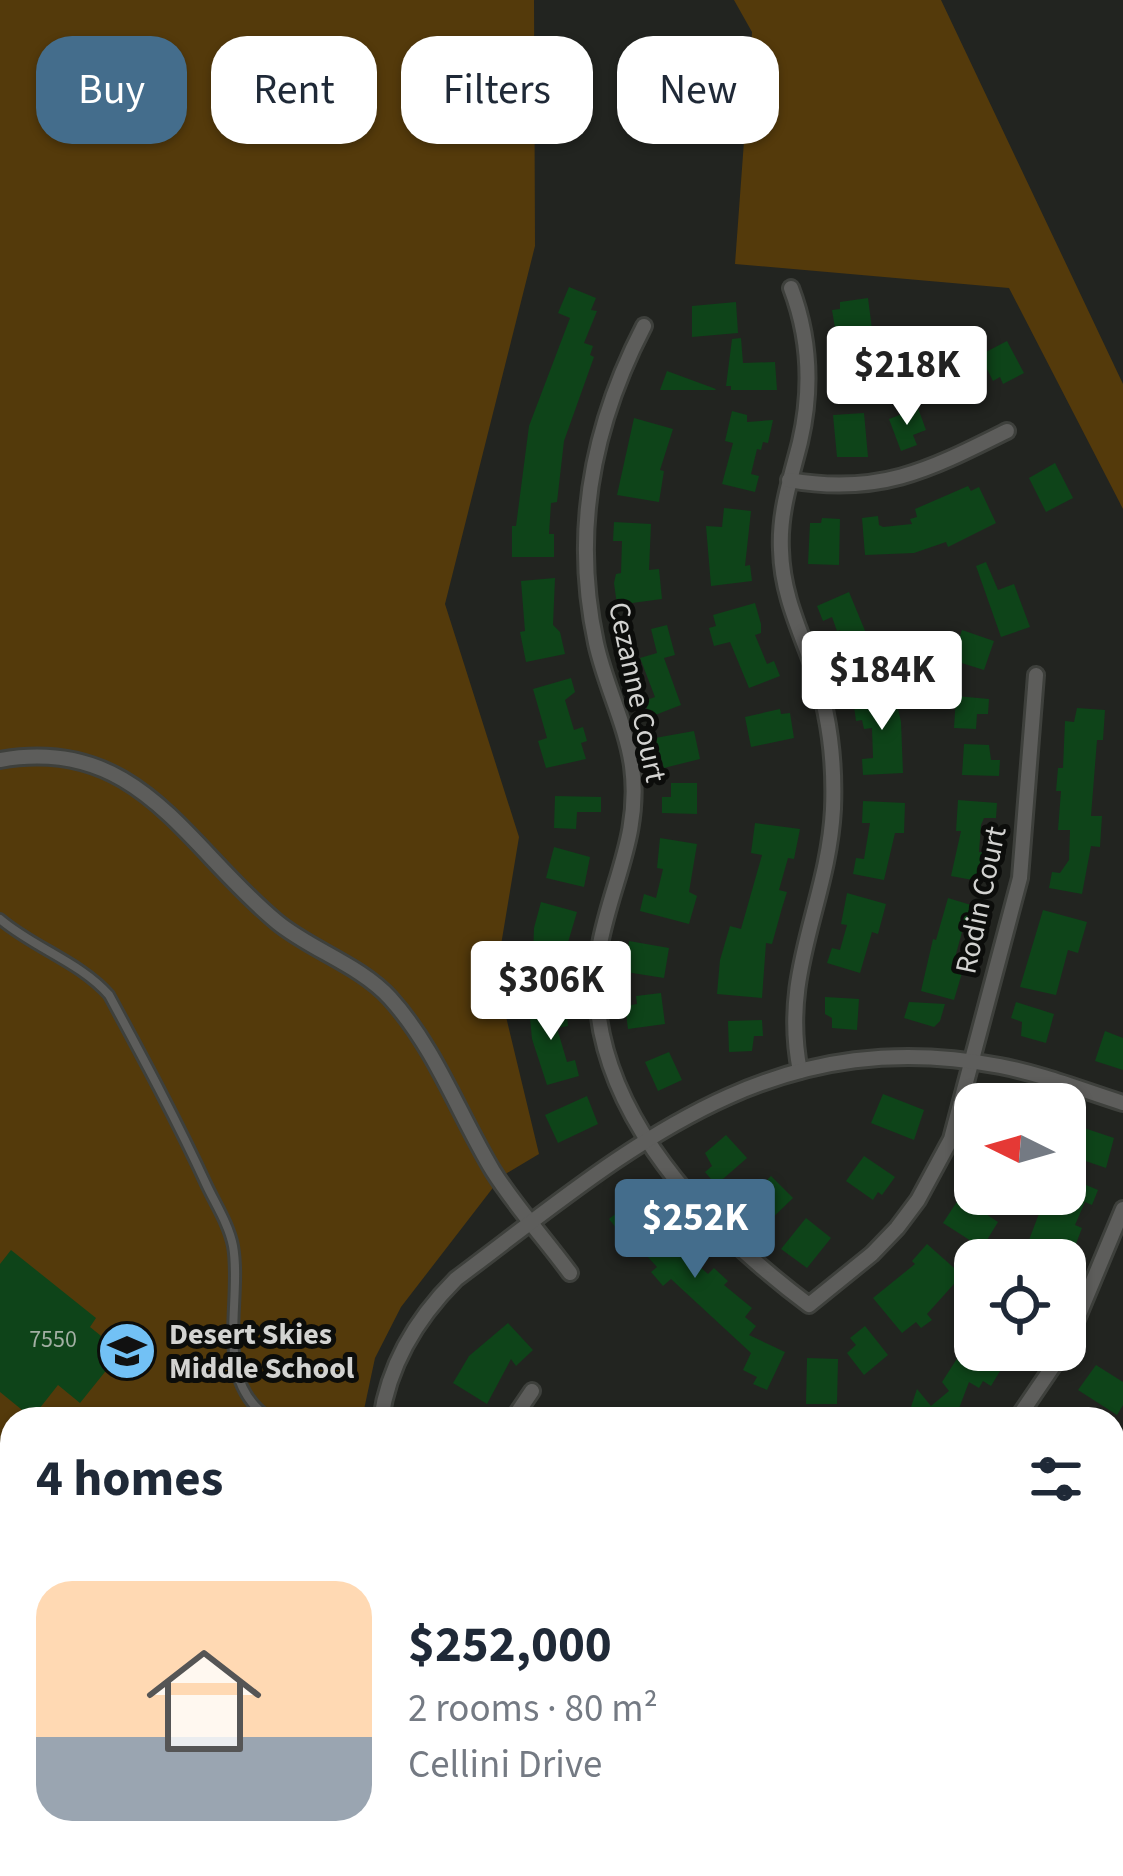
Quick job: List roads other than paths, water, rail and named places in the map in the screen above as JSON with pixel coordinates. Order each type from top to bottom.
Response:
[{"type":"street","points":[[791,288],[803,330],[808,390],[782,514],[782,571],[823,700],[833,772],[828,852],[794,995],[800,1071]]},
{"type":"street","name":"Cezanne Court","points":[[644,326],[624,364],[590,480],[586,567],[597,647],[625,734],[634,796],[627,856],[600,948],[598,1015],[615,1080],[647,1138],[708,1216],[809,1305]]},
{"type":"street","points":[[789,480],[820,485],[878,484],[932,468],[1007,431]]},
{"type":"street","name":"Rodin Court","points":[[809,1305],[872,1254],[918,1200],[951,1139],[1020,878],[1036,675]]},
{"type":"street","points":[[0,760],[28,755],[76,760],[114,772],[155,798],[277,922],[387,994],[430,1049],[495,1174],[570,1273]]},
{"type":"street","points":[[384,1407],[391,1377],[417,1324],[456,1280],[647,1138],[713,1101],[800,1071],[883,1059],[971,1062],[1045,1077],[1123,1103]]},
{"type":"street","points":[[1086,1305],[1117,1241],[1123,1209]]},
{"type":"street","points":[[1025,1407],[1050,1371]]},
{"type":"street","points":[[521,1407],[532,1391]]},
{"type":"lane","points":[[0,919],[24,940],[93,978],[110,995],[232,1238],[236,1269],[231,1337],[239,1377],[256,1407]]},
{"type":"place","name":"Desert Skies Middle School","points":[[127,1351]]}]
